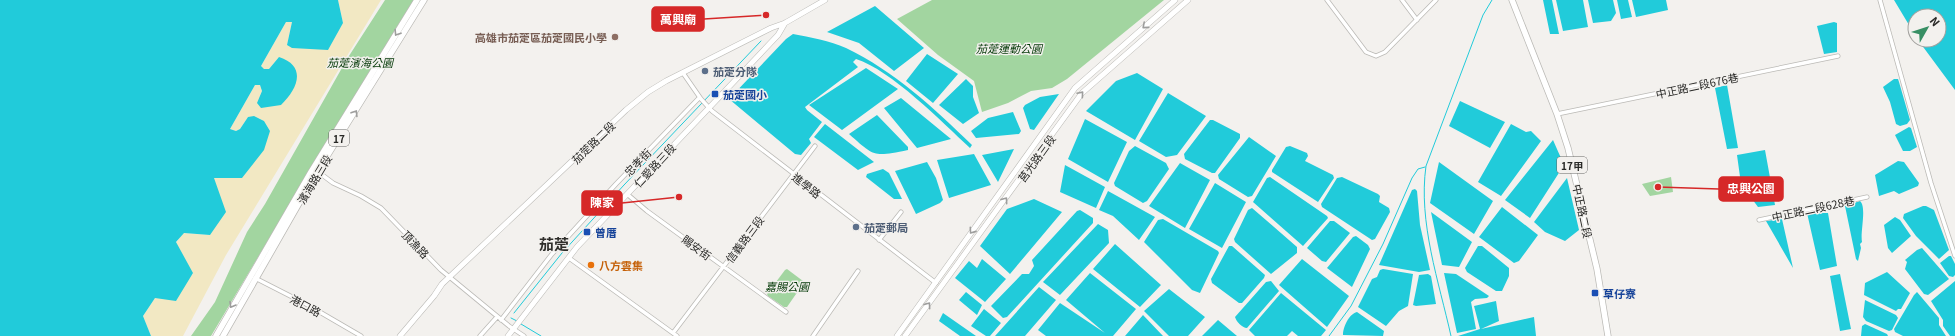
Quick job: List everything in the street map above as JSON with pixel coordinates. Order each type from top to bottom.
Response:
[{"type":"main road","name":"濱海路三段","points":[[253,277],[417,0]]},
{"type":"main road","name":"濱海路三段","points":[[315,170],[424,0]]},
{"type":"main road","name":"中正路二段","points":[[1512,0],[1557,114],[1576,180],[1597,269],[1608,336]]},
{"type":"main road","name":"17","points":[[216,336],[253,277]]},
{"type":"main road","name":"17","points":[[223,336],[253,277]]},
{"type":"street","name":"茄萣路二段","points":[[400,336],[449,276],[626,110],[648,92],[772,28],[785,23],[825,0]]},
{"type":"street","name":"莒光路三段","points":[[896,336],[1075,88],[1175,0]]},
{"type":"street","name":"莒光路三段","points":[[905,336],[1082,93],[1188,0]]},
{"type":"street","points":[[1328,0],[1366,52],[1376,56],[1385,52],[1436,0]]},
{"type":"street","points":[[1402,0],[1417,20]]},
{"type":"street","points":[[1880,0],[1931,183],[1955,256]]},
{"type":"street","name":"仁愛路三段","points":[[508,336],[569,258],[706,106],[778,36],[785,23]]},
{"type":"street","name":"中正路二段676巷","points":[[1557,114],[1838,56]]},
{"type":"street","name":"進學路","points":[[683,73],[706,106],[942,287]]},
{"type":"street","name":"忠孝街","points":[[501,320],[552,254],[616,184],[700,99]]},
{"type":"street","name":"信義路三段","points":[[673,333],[815,146]]},
{"type":"street","name":"頂漁路","points":[[315,170],[333,183],[350,190],[381,208],[449,276],[497,317],[524,336]]},
{"type":"street","points":[[1004,186],[1014,188]]},
{"type":"street","name":"賜安街","points":[[627,194],[636,203],[786,312]]},
{"type":"street","name":"中正路二段628巷","points":[[1759,220],[1867,197]]},
{"type":"street","points":[[879,240],[901,212]]},
{"type":"street","points":[[569,258],[677,336]]},
{"type":"street","points":[[813,336],[858,271]]},
{"type":"street","name":"港口路","points":[[253,277],[306,304],[361,336]]},
{"type":"street","points":[[480,336],[497,317]]},
{"type":"green space","name":"茄萣濱海公園","points":[[385,0],[415,0],[307,175],[211,336],[191,336],[215,302],[247,232],[265,204],[347,59]]},
{"type":"green space","name":"茄萣運動公園","points":[[932,0],[1164,0],[1067,79],[1052,88],[1031,91],[1008,103],[982,112],[974,81],[938,55],[897,19]]},
{"type":"green space","points":[[1671,177],[1673,192],[1650,196],[1642,184]]},
{"type":"green space","name":"嘉賜公園","points":[[787,269],[803,281],[803,284],[787,307],[784,307],[767,294]]},
{"type":"sand","points":[[338,0],[381,0],[226,255],[183,336],[151,336],[143,316],[155,298],[193,274],[176,243],[183,233],[210,235],[214,178],[270,131],[262,120],[252,117],[248,117],[240,129],[236,131],[230,129],[255,85],[260,85],[262,91],[257,103],[279,57],[269,69],[263,69],[261,66],[286,22],[292,22],[287,45],[343,23]]},
{"type":"water","points":[[0,0],[338,0],[343,23],[328,50],[292,48],[287,45],[292,22],[286,22],[261,66],[264,69],[269,69],[279,57],[288,61],[294,66],[296,72],[297,78],[295,85],[292,92],[281,105],[261,108],[257,103],[262,91],[260,85],[255,85],[230,129],[236,131],[240,129],[248,117],[254,116],[264,121],[270,131],[264,150],[242,178],[214,178],[226,212],[210,235],[184,233],[176,242],[193,273],[176,301],[155,298],[143,316],[151,336],[0,336]]},
{"type":"water","points":[[1543,0],[1552,0],[1559,34],[1550,34]]},
{"type":"water","points":[[1556,0],[1583,0],[1588,27],[1563,31]]},
{"type":"water","points":[[1588,0],[1613,0],[1616,13],[1611,21],[1593,23]]},
{"type":"water","points":[[1617,0],[1628,0],[1632,17],[1621,19]]},
{"type":"water","points":[[1632,0],[1666,0],[1668,10],[1636,17]]},
{"type":"water","points":[[1894,0],[1955,0],[1955,90],[1924,48],[1947,48],[1947,8],[1907,8],[1907,22]]},
{"type":"water","points":[[875,6],[924,48],[894,71],[859,43],[827,32]]},
{"type":"water","points":[[1834,22],[1837,23],[1837,52],[1824,54],[1817,26]]},
{"type":"water","points":[[793,34],[840,46],[864,57],[913,91],[972,145],[970,148],[931,111],[900,85],[870,65],[856,59],[853,62],[858,67],[805,107],[822,122],[809,139],[811,143],[801,155],[795,154],[729,99],[786,39]]},
{"type":"water","points":[[927,54],[958,74],[933,103],[906,81]]},
{"type":"water","points":[[866,68],[898,89],[842,130],[809,105]]},
{"type":"water","points":[[1137,73],[1163,89],[1135,140],[1086,111],[1116,81]]},
{"type":"water","points":[[966,79],[973,86],[973,97],[979,113],[963,124],[939,105]]},
{"type":"water","points":[[1894,79],[1898,79],[1910,120],[1907,124],[1900,126],[1896,124],[1890,102],[1883,87]]},
{"type":"water","points":[[1727,85],[1738,148],[1727,149],[1715,88]]},
{"type":"water","points":[[1168,93],[1206,116],[1177,155],[1166,157],[1139,141]]},
{"type":"water","points":[[1059,94],[1034,130],[1030,129],[1023,108],[1025,105],[1040,97]]},
{"type":"water","points":[[901,98],[951,139],[917,148],[884,108]]},
{"type":"water","points":[[1460,101],[1505,122],[1490,148],[1449,126]]},
{"type":"water","points":[[1013,112],[1021,131],[1019,134],[976,138],[971,131],[988,118]]},
{"type":"water","points":[[877,115],[908,147],[908,150],[888,154],[875,153],[864,147],[849,134]]},
{"type":"water","points":[[1085,119],[1127,142],[1108,182],[1068,159]]},
{"type":"water","points":[[1210,120],[1213,120],[1240,134],[1240,138],[1215,173],[1212,173],[1185,159],[1184,154]]},
{"type":"water","points":[[825,124],[874,162],[858,170],[814,137]]},
{"type":"water","points":[[1511,124],[1526,132],[1531,131],[1541,141],[1501,196],[1478,182]]},
{"type":"water","points":[[1909,127],[1911,128],[1917,147],[1910,151],[1903,151],[1895,135]]},
{"type":"water","points":[[1249,137],[1276,156],[1252,196],[1248,197],[1219,179],[1218,175]]},
{"type":"water","points":[[1553,140],[1564,165],[1530,218],[1505,200]]},
{"type":"water","points":[[1135,146],[1166,163],[1169,169],[1147,201],[1143,203],[1115,186],[1114,183],[1129,151]]},
{"type":"water","points":[[1290,146],[1307,153],[1308,156],[1305,161],[1333,175],[1334,178],[1318,202],[1272,172],[1286,147]]},
{"type":"water","points":[[1014,149],[998,182],[982,155]]},
{"type":"water","points":[[1765,150],[1775,205],[1758,207],[1741,184],[1737,155]]},
{"type":"water","points":[[974,154],[991,185],[949,198],[937,160]]},
{"type":"water","points":[[1898,161],[1904,162],[1919,183],[1918,186],[1899,194],[1894,191],[1879,196],[1875,175]]},
{"type":"water","points":[[927,162],[936,178],[943,200],[940,203],[916,214],[895,171]]},
{"type":"water","points":[[1439,162],[1493,201],[1474,234],[1430,203]]},
{"type":"water","points":[[1180,163],[1210,180],[1185,228],[1149,206]]},
{"type":"water","points":[[1065,165],[1105,187],[1096,208],[1060,192]]},
{"type":"water","points":[[883,169],[889,173],[902,199],[894,199],[866,177],[867,174]]},
{"type":"water","points":[[1270,177],[1328,218],[1303,246],[1253,202],[1267,178]]},
{"type":"water","points":[[1342,177],[1378,194],[1380,196],[1379,202],[1389,208],[1390,212],[1375,239],[1372,240],[1322,207],[1321,204],[1337,178]]},
{"type":"water","points":[[1567,178],[1579,230],[1565,241],[1545,232],[1534,222]]},
{"type":"water","points":[[1215,183],[1246,202],[1222,248],[1189,229]]},
{"type":"water","points":[[1415,189],[1417,191],[1420,225],[1430,270],[1419,272],[1379,265],[1412,190]]},
{"type":"water","points":[[1108,191],[1155,217],[1139,240],[1113,216],[1099,210]]},
{"type":"water","points":[[1034,199],[1062,212],[1010,274],[980,246],[1007,209]]},
{"type":"water","points":[[1860,201],[1862,204],[1863,214],[1862,242],[1860,244],[1861,248],[1858,261],[1856,259],[1845,206]]},
{"type":"water","points":[[1923,206],[1934,210],[1949,250],[1939,259],[1916,236],[1903,218],[1904,214]]},
{"type":"water","points":[[1502,207],[1538,235],[1519,261],[1514,263],[1479,237]]},
{"type":"water","points":[[1252,208],[1297,247],[1297,253],[1271,274],[1235,242],[1234,239],[1248,210]]},
{"type":"water","points":[[1080,210],[1093,218],[1093,223],[1007,317],[1003,318],[991,306],[1022,274],[1029,274],[1034,266],[1032,260],[1077,211]]},
{"type":"water","points":[[1431,212],[1472,242],[1459,267],[1442,265]]},
{"type":"water","points":[[1807,213],[1828,213],[1837,266],[1820,270]]},
{"type":"water","points":[[1895,217],[1900,220],[1911,236],[1892,253],[1888,248],[1884,225]]},
{"type":"water","points":[[1163,219],[1219,253],[1200,293],[1192,290],[1144,242],[1158,220]]},
{"type":"water","points":[[1782,219],[1793,268],[1766,221]]},
{"type":"water","points":[[1330,221],[1334,221],[1350,233],[1326,262],[1322,261],[1307,248]]},
{"type":"water","points":[[1098,224],[1108,230],[1109,243],[1060,295],[1043,282]]},
{"type":"water","points":[[1356,236],[1368,245],[1370,249],[1352,287],[1327,268],[1353,237]]},
{"type":"water","points":[[1115,244],[1161,285],[1140,307],[1093,269]]},
{"type":"water","points":[[1229,246],[1232,246],[1265,275],[1242,303],[1239,303],[1212,283],[1211,279]]},
{"type":"water","points":[[1478,246],[1482,246],[1509,268],[1509,276],[1502,291],[1496,291],[1467,272],[1465,268]]},
{"type":"water","points":[[1922,248],[1949,279],[1928,295],[1924,294],[1905,269],[1907,262],[1905,260],[1917,250]]},
{"type":"water","points":[[1951,256],[1955,264],[1955,275],[1953,277],[1949,276],[1940,263]]},
{"type":"water","points":[[982,259],[1006,279],[985,302],[955,278],[969,261],[977,268]]},
{"type":"water","points":[[1302,259],[1349,296],[1327,327],[1279,285]]},
{"type":"water","points":[[1383,269],[1413,274],[1408,306],[1399,311],[1386,326],[1358,307],[1372,279],[1377,277],[1380,270]]},
{"type":"water","points":[[1887,272],[1910,293],[1901,309],[1896,311],[1864,295],[1865,283]]},
{"type":"water","points":[[1090,273],[1136,309],[1113,336],[1046,336],[1038,330],[1060,303],[1105,333],[1066,300]]},
{"type":"water","points":[[1444,273],[1456,274],[1489,296],[1487,298],[1475,299],[1471,302],[1476,329],[1457,333]]},
{"type":"water","points":[[1428,274],[1431,276],[1436,304],[1413,305],[1419,275]]},
{"type":"water","points":[[1840,274],[1851,329],[1840,331],[1830,276]]},
{"type":"water","points":[[1271,281],[1279,291],[1247,328],[1243,327],[1235,317],[1266,282]]},
{"type":"water","points":[[1955,281],[1955,336],[1950,336],[1943,326],[1943,320],[1931,301]]},
{"type":"water","points":[[1039,287],[1056,300],[1025,336],[995,336]]},
{"type":"water","points":[[1169,289],[1205,317],[1188,336],[1169,336],[1144,311]]},
{"type":"water","points":[[966,292],[982,305],[977,315],[959,300]]},
{"type":"water","points":[[1917,292],[1939,318],[1939,325],[1946,336],[1903,336],[1895,332],[1894,329]]},
{"type":"water","points":[[1281,293],[1326,330],[1321,336],[1298,336],[1292,331],[1287,336],[1255,336],[1249,330]]},
{"type":"water","points":[[1865,300],[1896,315],[1898,318],[1892,330],[1889,331],[1866,321],[1863,317]]},
{"type":"water","points":[[1496,301],[1499,321],[1481,329],[1534,317],[1536,336],[1458,336],[1480,329],[1474,306]]},
{"type":"water","points":[[984,309],[1001,323],[990,336],[986,336],[971,326]]},
{"type":"water","points":[[1357,312],[1384,331],[1383,336],[1343,335],[1347,321],[1351,315]]},
{"type":"water","points":[[943,313],[976,336],[960,336],[939,321]]},
{"type":"water","points":[[1143,315],[1163,336],[1125,336]]},
{"type":"water","points":[[1218,320],[1237,336],[1202,336]]},
{"type":"water","points":[[1865,324],[1887,334],[1888,336],[1861,336],[1862,326]]},
{"type":"waterway","points":[[1451,336],[1427,230],[1424,187],[1426,166],[1483,15],[1492,0]]},
{"type":"waterway","points":[[514,313],[562,253],[624,185],[761,41]]},
{"type":"waterway","points":[[1329,336],[1351,306],[1383,244],[1412,178],[1418,169],[1425,167]]},
{"type":"waterway","points":[[511,318],[517,321]]},
{"type":"waterway","points":[[521,324],[541,336]]},
{"type":"place","name":"萬興廟","points":[[766,15]]},
{"type":"place","name":"高雄市茄萣區茄萣國民小學","points":[[615,37]]},
{"type":"place","name":"茄萣分隊","points":[[705,71]]},
{"type":"place","name":"茄萣國小","points":[[715,94]]},
{"type":"place","name":"忠興公園","points":[[1658,187]]},
{"type":"place","name":"陳家","points":[[679,197]]},
{"type":"place","name":"茄萣郵局","points":[[856,227]]},
{"type":"place","name":"曾厝","points":[[587,232]]},
{"type":"place","name":"八方雲集","points":[[591,265]]},
{"type":"place","name":"草仔寮","points":[[1595,293]]},
{"type":"district","name":"茄萣","points":[[554,243]]}]
